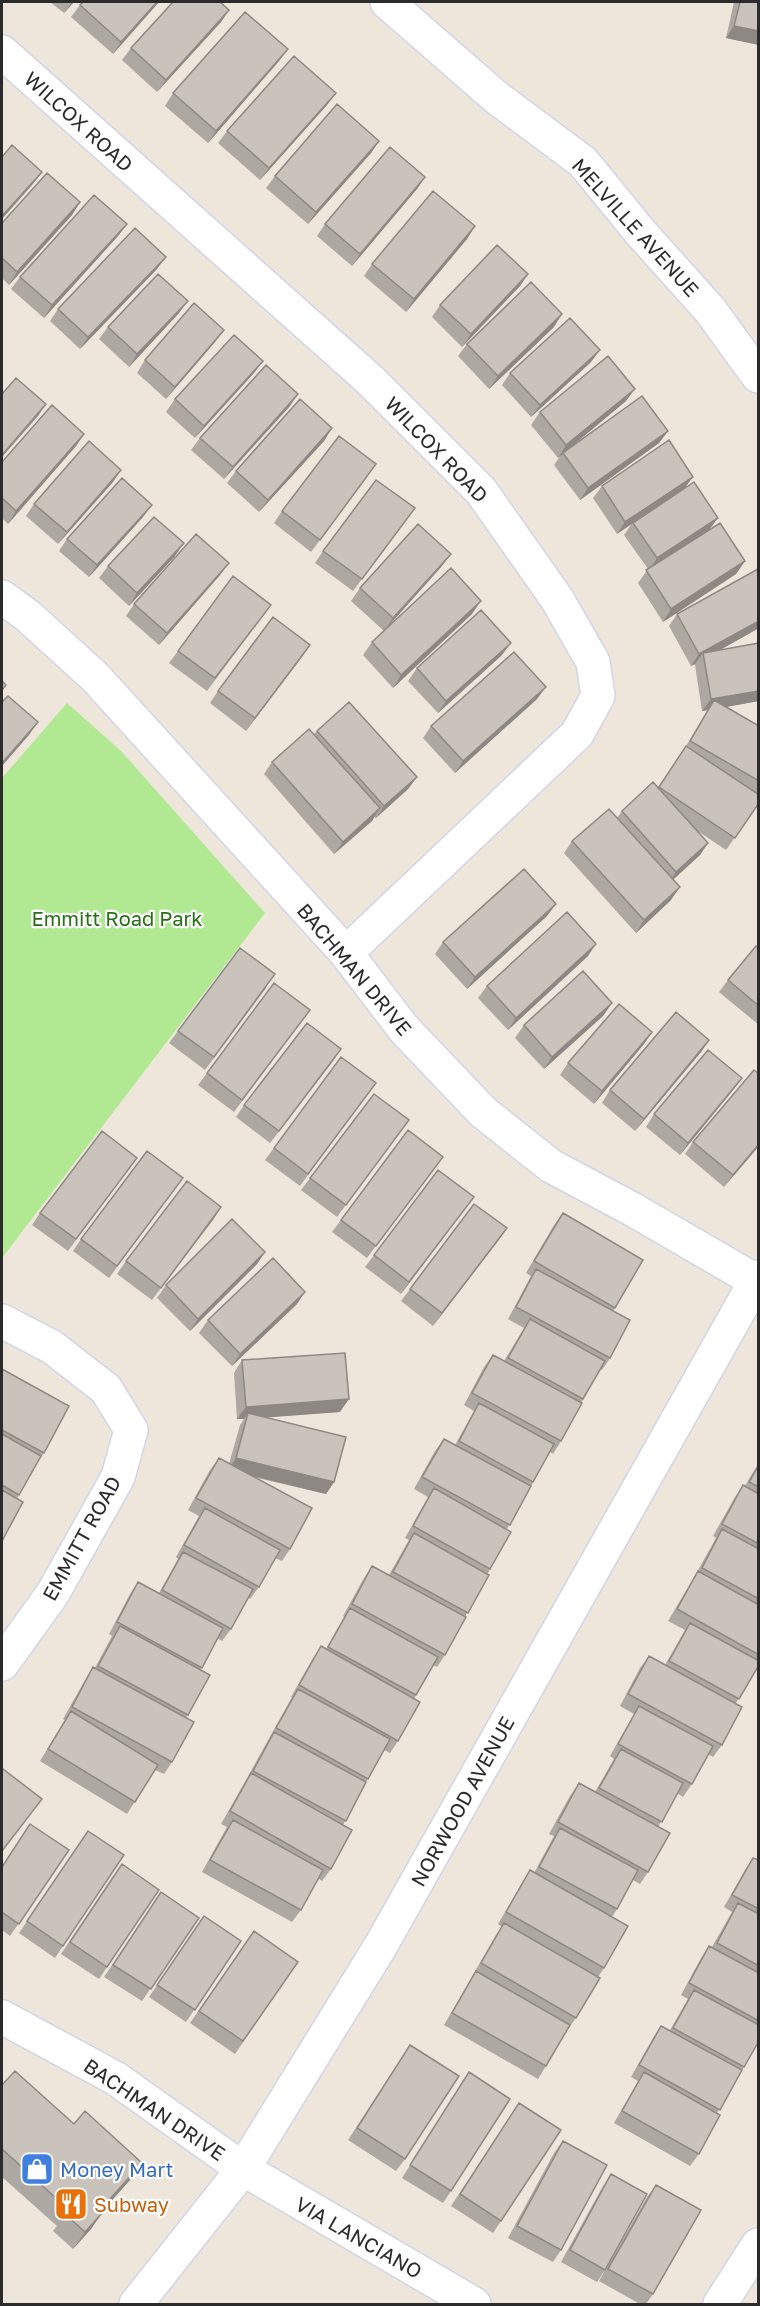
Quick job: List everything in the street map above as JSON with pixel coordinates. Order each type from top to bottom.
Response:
[{"type":"street","name":"MELVILLE AVENUE","points":[[387,2],[497,98],[583,162],[641,233],[710,310],[759,376]]},
{"type":"street","name":"WILCOX ROAD","points":[[2,52],[370,380],[481,491],[557,599],[593,662],[598,696],[577,734],[346,953]]},
{"type":"street","name":"BACHMAN DRIVE","points":[[2,597],[27,616],[95,677],[346,953],[404,1029],[491,1119],[550,1166],[757,1279]]},
{"type":"street","name":"NORWOOD AVENUE","points":[[136,2304],[243,2169],[380,1947],[757,1279]]},
{"type":"street","name":"EMMITT ROAD","points":[[2,1321],[52,1347],[106,1389],[131,1430],[118,1477],[53,1593],[2,1664]]},
{"type":"street","name":"BACHMAN DRIVE","points":[[2,2017],[115,2079],[243,2169]]},
{"type":"street","name":"VIA LANCIANO","points":[[243,2169],[474,2304]]},
{"type":"street","points":[[720,2304],[759,2245]]},
{"type":"green space","name":"Emmitt Road Park","points":[[67,703],[121,751],[265,913],[2,1258],[2,778]]},
{"type":"building","points":[[83,2],[157,2],[121,42],[80,5]]},
{"type":"building","points":[[173,2],[220,2],[229,10],[166,80],[131,48]]},
{"type":"building","points":[[740,2],[759,2],[759,31],[734,26]]},
{"type":"building","points":[[245,12],[288,49],[216,131],[173,93]]},
{"type":"building","points":[[294,56],[336,93],[269,168],[227,131]]},
{"type":"building","points":[[337,104],[379,141],[316,212],[275,176]]},
{"type":"building","points":[[12,145],[42,172],[2,216],[2,157]]},
{"type":"building","points":[[390,147],[425,177],[360,254],[325,224]]},
{"type":"building","points":[[47,173],[80,202],[17,272],[2,258],[2,223]]},
{"type":"building","points":[[433,191],[475,226],[414,299],[372,264]]},
{"type":"building","points":[[94,195],[127,224],[52,305],[20,277]]},
{"type":"building","points":[[135,228],[166,257],[88,337],[58,309]]},
{"type":"building","points":[[497,245],[528,274],[471,334],[440,305]]},
{"type":"building","points":[[158,274],[188,301],[137,354],[108,327]]},
{"type":"building","points":[[531,282],[562,314],[498,376],[467,344]]},
{"type":"building","points":[[194,303],[224,330],[175,387],[145,360]]},
{"type":"building","points":[[570,318],[600,350],[540,405],[510,373]]},
{"type":"building","points":[[234,335],[263,361],[204,426],[175,399]]},
{"type":"building","points":[[608,356],[635,389],[566,445],[540,412]]},
{"type":"building","points":[[266,365],[298,394],[233,467],[200,438]]},
{"type":"building","points":[[16,378],[46,404],[2,455],[2,394]]},
{"type":"building","points":[[642,396],[668,431],[588,488],[563,453]]},
{"type":"building","points":[[300,399],[332,428],[268,500],[236,471]]},
{"type":"building","points":[[52,405],[84,434],[16,511],[2,498],[2,462]]},
{"type":"building","points":[[339,436],[376,464],[320,540],[282,511]]},
{"type":"building","points":[[669,440],[693,477],[625,522],[602,486]]},
{"type":"building","points":[[89,441],[121,470],[67,532],[34,504]]},
{"type":"building","points":[[122,478],[152,505],[97,565],[67,539]]},
{"type":"building","points":[[376,480],[415,508],[362,579],[323,551]]},
{"type":"building","points":[[694,482],[718,518],[657,558],[633,523]]},
{"type":"building","points":[[154,517],[184,543],[137,593],[108,566]]},
{"type":"building","points":[[720,523],[745,561],[671,609],[646,570]]},
{"type":"building","points":[[418,524],[451,554],[393,618],[360,588]]},
{"type":"building","points":[[196,534],[229,563],[167,633],[134,604]]},
{"type":"building","points":[[451,568],[481,601],[401,675],[372,642]]},
{"type":"building","points":[[758,569],[759,621],[699,654],[677,614]]},
{"type":"building","points":[[233,576],[271,605],[215,678],[178,651]]},
{"type":"building","points":[[481,610],[511,643],[446,701],[417,668]]},
{"type":"building","points":[[273,617],[310,645],[255,718],[218,691]]},
{"type":"building","points":[[759,643],[759,691],[711,699],[703,653]]},
{"type":"building","points":[[514,652],[546,687],[463,761],[431,726]]},
{"type":"building","points":[[8,696],[38,722],[2,763],[2,702]]},
{"type":"building","points":[[714,700],[759,726],[759,781],[690,741]]},
{"type":"building","points":[[349,702],[417,777],[384,806],[317,731]]},
{"type":"building","points":[[309,729],[380,808],[343,842],[272,762]]},
{"type":"building","points":[[686,746],[759,795],[759,803],[735,838],[659,787]]},
{"type":"building","points":[[653,782],[708,843],[676,872],[622,811]]},
{"type":"building","points":[[609,809],[680,887],[644,920],[572,841]]},
{"type":"building","points":[[524,869],[556,904],[475,977],[443,942]]},
{"type":"building","points":[[567,912],[596,944],[516,1018],[487,986]]},
{"type":"building","points":[[756,946],[759,948],[759,1006],[728,980]]},
{"type":"building","points":[[240,948],[275,974],[214,1057],[178,1031]]},
{"type":"building","points":[[583,971],[612,1003],[552,1057],[524,1025]]},
{"type":"building","points":[[274,983],[310,1010],[242,1100],[207,1073]]},
{"type":"building","points":[[619,1004],[652,1032],[602,1091],[568,1063]]},
{"type":"building","points":[[676,1012],[709,1040],[644,1119],[610,1090]]},
{"type":"building","points":[[307,1023],[341,1049],[279,1131],[244,1105]]},
{"type":"building","points":[[708,1050],[742,1078],[688,1143],[654,1114]]},
{"type":"building","points":[[341,1057],[376,1083],[308,1174],[274,1148]]},
{"type":"building","points":[[754,1070],[759,1074],[759,1144],[733,1175],[693,1142]]},
{"type":"building","points":[[374,1094],[409,1120],[346,1205],[310,1178]]},
{"type":"building","points":[[408,1130],[443,1157],[376,1246],[341,1220]]},
{"type":"building","points":[[102,1131],[137,1158],[76,1239],[40,1213]]},
{"type":"building","points":[[147,1151],[183,1178],[117,1266],[81,1239]]},
{"type":"building","points":[[438,1170],[474,1197],[409,1282],[374,1255]]},
{"type":"building","points":[[187,1181],[221,1207],[161,1288],[126,1261]]},
{"type":"building","points":[[474,1204],[507,1228],[442,1313],[410,1289]]},
{"type":"building","points":[[563,1213],[643,1260],[615,1308],[534,1261]]},
{"type":"building","points":[[232,1219],[265,1252],[198,1319],[166,1285]]},
{"type":"building","points":[[273,1258],[305,1292],[240,1354],[208,1320]]},
{"type":"building","points":[[536,1269],[630,1320],[610,1358],[516,1307]]},
{"type":"building","points":[[530,1319],[605,1361],[583,1399],[508,1358]]},
{"type":"building","points":[[345,1353],[349,1399],[246,1407],[242,1360]]},
{"type":"building","points":[[493,1355],[582,1403],[561,1441],[472,1393]]},
{"type":"building","points":[[2,1369],[69,1406],[44,1453],[2,1430]]},
{"type":"building","points":[[479,1403],[554,1444],[533,1482],[459,1441]]},
{"type":"building","points":[[248,1413],[346,1437],[334,1482],[236,1458]]},
{"type":"building","points":[[2,1434],[41,1456],[19,1495],[2,1485]]},
{"type":"building","points":[[444,1439],[531,1486],[510,1525],[422,1477]]},
{"type":"building","points":[[219,1458],[312,1508],[290,1549],[196,1498]]},
{"type":"building","points":[[759,1465],[759,1487],[749,1482]]},
{"type":"building","points":[[743,1485],[759,1494],[759,1544],[722,1524]]},
{"type":"building","points":[[434,1488],[511,1532],[490,1569],[413,1526]]},
{"type":"building","points":[[2,1490],[23,1502],[2,1541]]},
{"type":"building","points":[[205,1508],[280,1550],[259,1587],[184,1545]]},
{"type":"building","points":[[722,1529],[759,1549],[759,1599],[702,1568]]},
{"type":"building","points":[[414,1533],[489,1575],[468,1613],[393,1572]]},
{"type":"building","points":[[183,1552],[253,1589],[231,1629],[162,1590]]},
{"type":"building","points":[[372,1566],[466,1617],[445,1655],[352,1604]]},
{"type":"building","points":[[698,1571],[759,1605],[759,1655],[677,1609]]},
{"type":"building","points":[[138,1582],[223,1628],[202,1668],[117,1622]]},
{"type":"building","points":[[350,1608],[438,1657],[416,1695],[328,1647]]},
{"type":"building","points":[[690,1623],[759,1661],[759,1665],[739,1699],[669,1661]]},
{"type":"building","points":[[120,1626],[210,1675],[188,1715],[98,1666]]},
{"type":"building","points":[[321,1646],[420,1702],[398,1741],[299,1685]]},
{"type":"building","points":[[649,1656],[742,1707],[722,1745],[628,1694]]},
{"type":"building","points":[[93,1667],[194,1722],[172,1762],[72,1707]]},
{"type":"building","points":[[298,1689],[390,1739],[368,1779],[276,1728]]},
{"type":"building","points":[[639,1706],[713,1746],[692,1784],[618,1744]]},
{"type":"building","points":[[71,1711],[158,1765],[135,1802],[48,1749]]},
{"type":"building","points":[[274,1732],[366,1782],[346,1821],[253,1771]]},
{"type":"building","points":[[621,1749],[683,1783],[662,1822],[599,1788]]},
{"type":"building","points":[[3,1769],[42,1799],[2,1851],[2,1771]]},
{"type":"building","points":[[251,1773],[352,1830],[331,1869],[230,1811]]},
{"type":"building","points":[[579,1783],[670,1833],[648,1872],[558,1822]]},
{"type":"building","points":[[233,1820],[323,1870],[301,1910],[210,1860]]},
{"type":"building","points":[[30,1824],[69,1850],[19,1924],[2,1912],[2,1867]]},
{"type":"building","points":[[560,1828],[638,1870],[617,1909],[539,1867]]},
{"type":"building","points":[[88,1831],[124,1855],[63,1946],[27,1921]]},
{"type":"building","points":[[753,1858],[759,1860],[759,1909],[732,1895]]},
{"type":"building","points":[[122,1864],[159,1890],[107,1967],[70,1942]]},
{"type":"building","points":[[530,1870],[628,1926],[604,1968],[506,1912]]},
{"type":"building","points":[[161,1892],[199,1918],[151,1989],[113,1965]]},
{"type":"building","points":[[738,1903],[759,1914],[759,1966],[717,1943]]},
{"type":"building","points":[[204,1916],[241,1941],[195,2010],[157,1985]]},
{"type":"building","points":[[504,1923],[600,1978],[576,2018],[481,1963]]},
{"type":"building","points":[[254,1931],[298,1962],[243,2041],[199,2011]]},
{"type":"building","points":[[709,1946],[759,1973],[759,2021],[689,1983]]},
{"type":"building","points":[[476,1971],[570,2025],[546,2066],[452,2013]]},
{"type":"building","points":[[694,1990],[759,2025],[759,2041],[744,2067],[673,2028]]},
{"type":"building","points":[[661,2026],[742,2070],[720,2110],[639,2065]]},
{"type":"building","points":[[410,2045],[459,2076],[405,2159],[357,2128]]},
{"type":"building","points":[[15,2071],[74,2124],[85,2111],[142,2163],[101,2209],[103,2212],[85,2232],[65,2214],[69,2210],[2,2149],[2,2085]]},
{"type":"building","points":[[469,2072],[510,2099],[451,2191],[410,2165]]},
{"type":"building","points":[[644,2072],[720,2115],[699,2154],[622,2111]]},
{"type":"building","points":[[519,2103],[561,2130],[501,2221],[460,2194]]},
{"type":"building","points":[[563,2141],[607,2165],[561,2250],[517,2226]]},
{"type":"building","points":[[611,2174],[647,2194],[605,2270],[570,2250]]},
{"type":"building","points":[[656,2185],[701,2210],[653,2294],[608,2269]]},
{"type":"place","name":"Money Mart","points":[[37,2169]]},
{"type":"place","name":"Subway","points":[[71,2204]]}]
